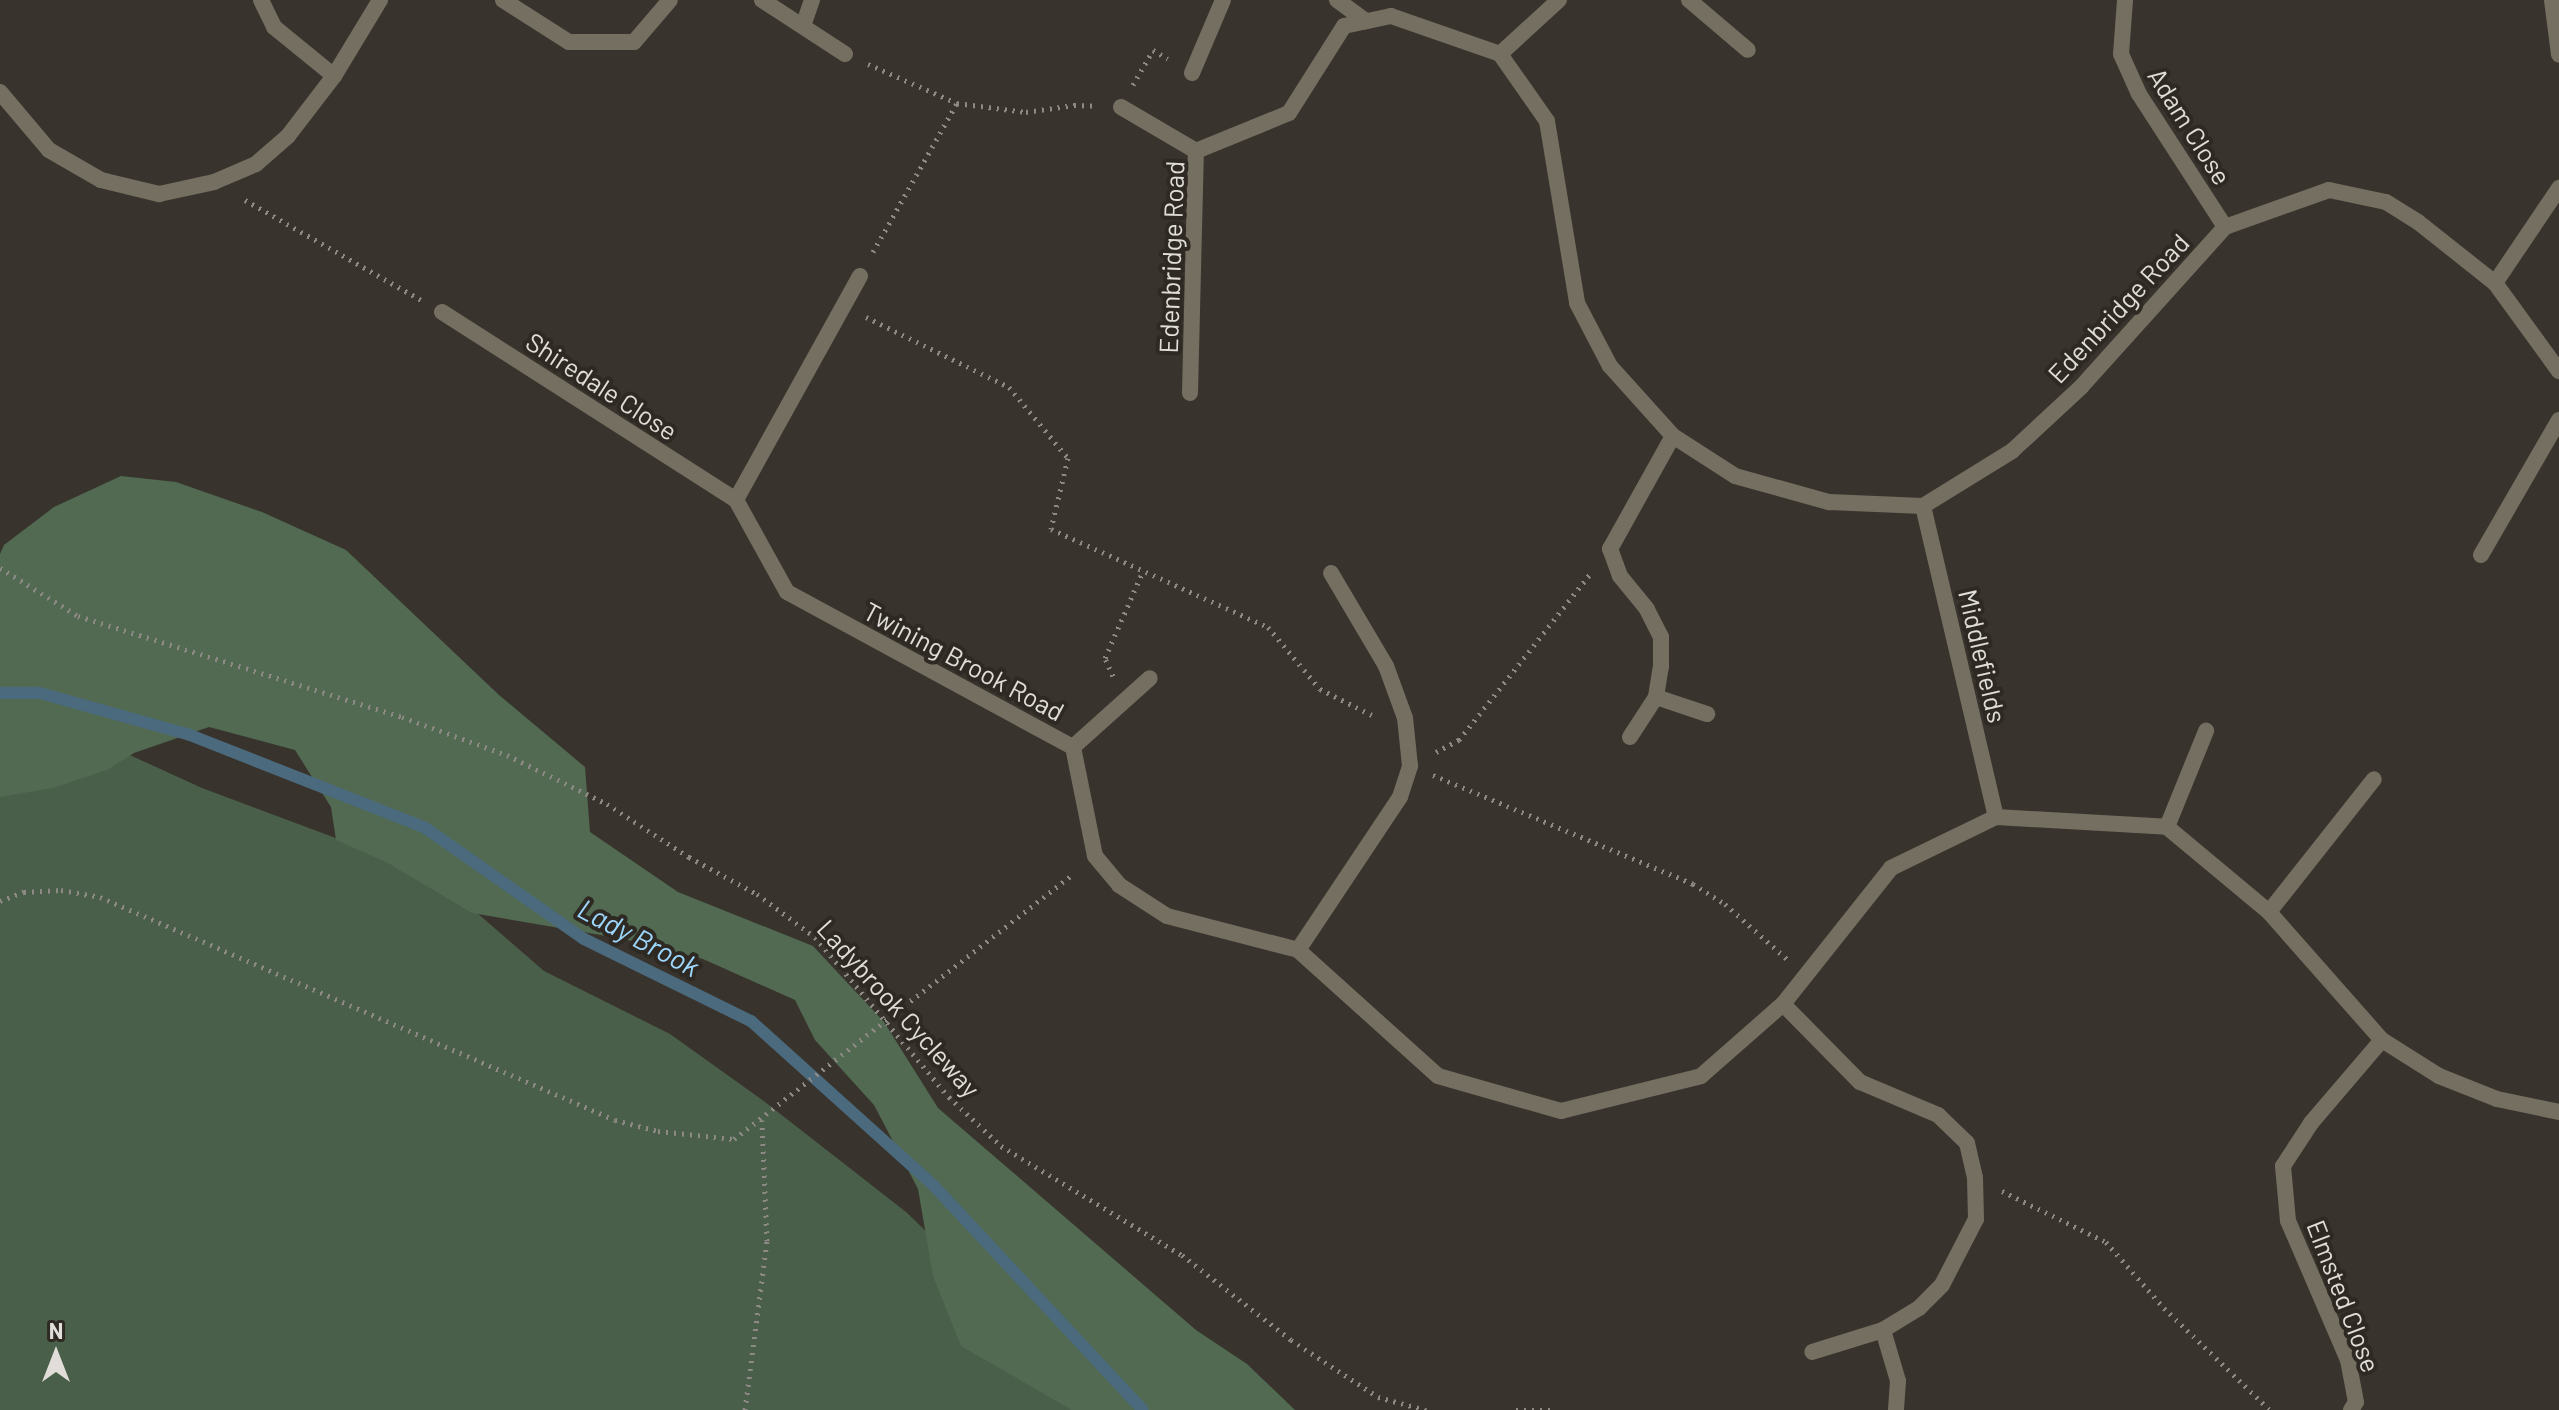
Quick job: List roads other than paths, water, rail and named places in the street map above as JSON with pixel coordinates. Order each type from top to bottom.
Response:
[{"type":"street","points":[[261,0],[274,27],[334,76]]},
{"type":"street","points":[[0,92],[49,150],[101,180],[159,194],[214,182],[256,164],[278,145],[334,76],[380,0]]},
{"type":"street","points":[[503,0],[569,42],[634,42],[670,0]]},
{"type":"street","points":[[762,0],[845,54]]},
{"type":"street","points":[[803,26],[812,0]]},
{"type":"street","points":[[1192,73],[1223,0]]},
{"type":"street","points":[[1337,0],[1366,21],[1391,16],[1500,54],[1547,121],[1577,303],[1610,366],[1673,436],[1735,476],[1829,502],[1923,506]]},
{"type":"street","points":[[1500,54],[1559,0]]},
{"type":"street","points":[[1689,0],[1748,50]]},
{"type":"street","name":"Adam Close","points":[[2125,0],[2121,54],[2139,94],[2225,227]]},
{"type":"street","points":[[2552,0],[2559,55]]},
{"type":"street","name":"Edenbridge Road","points":[[1190,393],[1196,151],[1289,113],[1344,26],[1366,21]]},
{"type":"street","points":[[1121,107],[1196,151]]},
{"type":"street","points":[[2495,283],[2559,188]]},
{"type":"street","name":"Edenbridge Road","points":[[1923,506],[2012,451],[2081,387],[2225,227],[2329,190],[2386,202],[2418,222],[2495,283],[2559,371]]},
{"type":"street","points":[[736,500],[752,466],[860,276]]},
{"type":"street","name":"Shiredale Close","points":[[442,312],[736,500]]},
{"type":"street","points":[[2481,555],[2559,420]]},
{"type":"street","points":[[1630,737],[1656,697],[1661,667],[1661,637],[1647,609],[1620,576],[1610,549],[1673,436]]},
{"type":"street","name":"Twining Brook Road","points":[[736,500],[787,592],[1073,747],[1095,856],[1119,885],[1167,916],[1298,950],[1438,1076],[1561,1111],[1701,1076],[1783,1004],[1891,868],[1996,817],[2167,827]]},
{"type":"street","name":"Middlefields","points":[[1923,506],[1996,817]]},
{"type":"street","points":[[1298,950],[1400,797],[1410,766],[1406,731],[1386,666],[1331,573]]},
{"type":"street","points":[[1073,747],[1150,678]]},
{"type":"street","points":[[1656,697],[1707,714]]},
{"type":"street","points":[[2206,731],[2167,827],[2269,912],[2382,1040],[2439,1076],[2497,1099],[2559,1112]]},
{"type":"street","points":[[2269,912],[2374,779]]},
{"type":"street","points":[[1783,1004],[1860,1082],[1938,1115],[1967,1143],[1975,1178],[1976,1219],[1942,1285],[1919,1308],[1883,1330],[1812,1352]]},
{"type":"street","name":"Elmsted Close","points":[[2351,1410],[2356,1402],[2348,1360],[2288,1221],[2283,1166],[2311,1123],[2382,1040]]},
{"type":"street","points":[[1883,1330],[1898,1381],[1896,1410]]},
{"type":"waterway","name":"Lady Brook","points":[[0,693],[40,693],[190,735],[424,827],[584,939],[751,1021],[934,1186],[1143,1410]]}]
